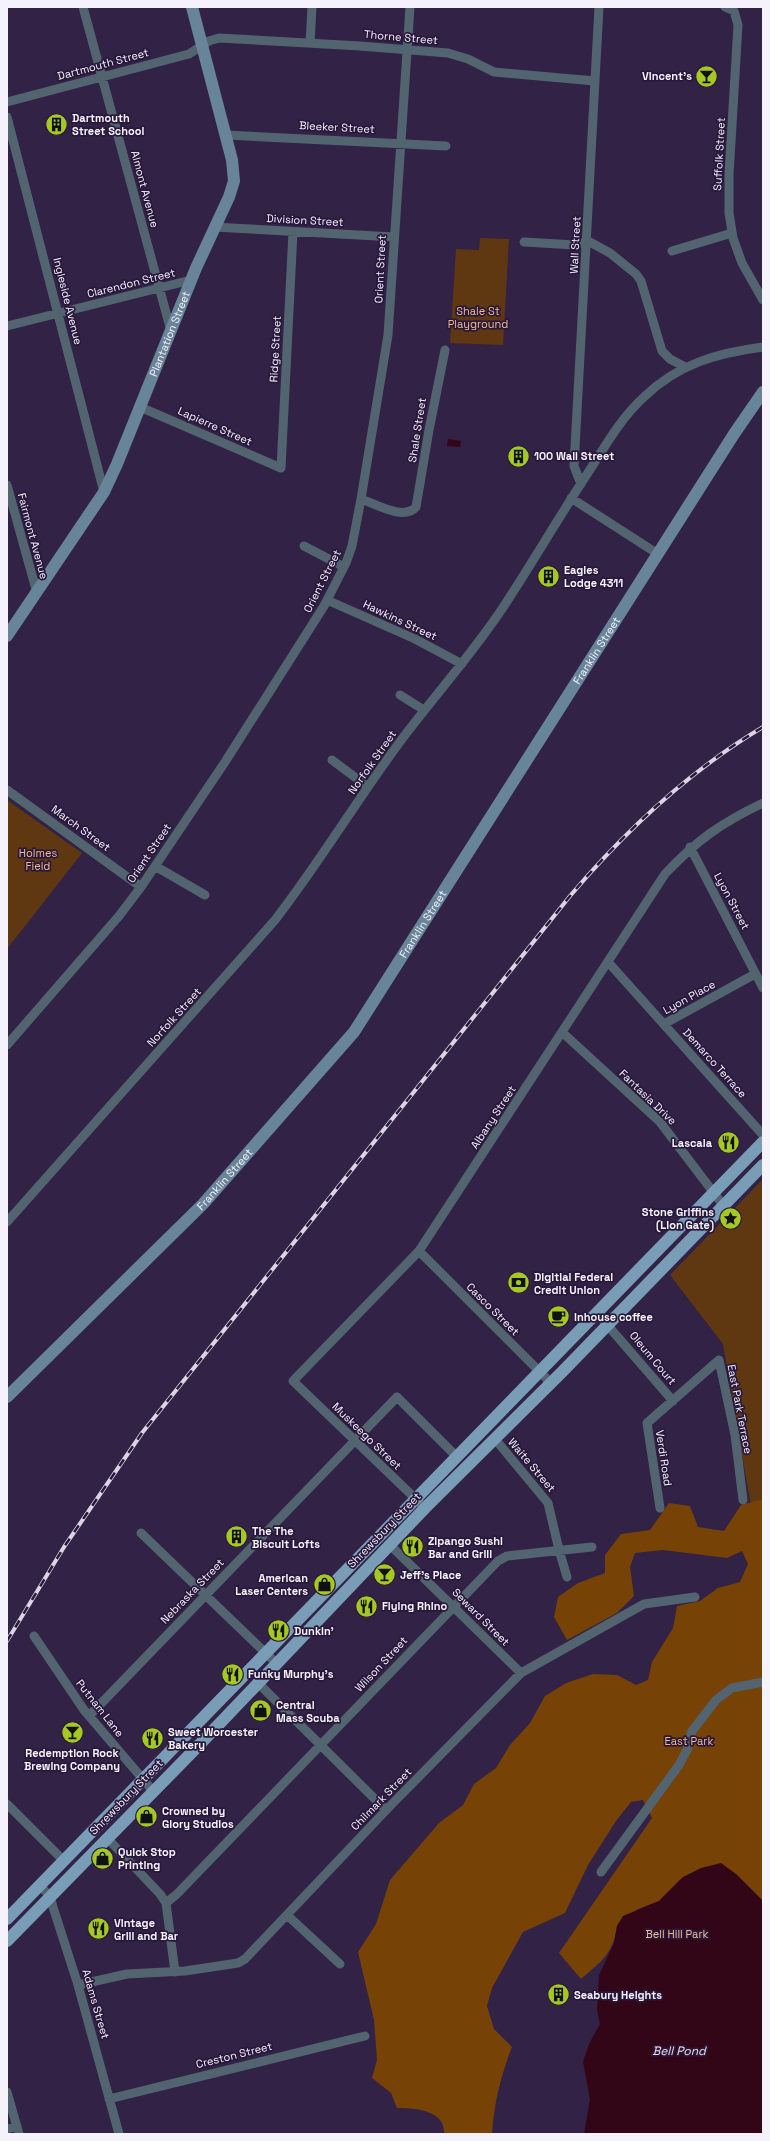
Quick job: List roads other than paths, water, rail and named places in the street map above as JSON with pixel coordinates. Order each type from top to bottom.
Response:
[{"type":"main road","name":"Plantation Street","points":[[7,636],[104,492],[191,280],[234,181],[232,160],[226,134],[192,7]]},
{"type":"main road","name":"Franklin Street","points":[[7,1397],[203,1204],[354,1032],[658,554],[763,392]]},
{"type":"main road","name":"Shrewsbury Street","points":[[7,1919],[456,1456],[540,1373],[763,1142]]},
{"type":"main road","name":"Shrewsbury Street","points":[[7,1941],[108,1839],[125,1818],[258,1683],[425,1508],[551,1383],[763,1165]]},
{"type":"street","name":"Almont Avenue","points":[[83,7],[171,331]]},
{"type":"street","points":[[310,43],[312,7]]},
{"type":"street","name":"Orient Street","points":[[7,1045],[116,920],[141,887],[225,762],[327,600],[344,567],[352,546],[361,499],[388,335],[410,7]]},
{"type":"street","name":"Wall Street","points":[[580,484],[574,466],[588,241],[599,7]]},
{"type":"street","name":"Suffolk Street","points":[[725,7],[734,11],[738,25],[729,178],[729,213],[732,233],[742,263],[763,300]]},
{"type":"street","name":"Thorne Street","points":[[203,44],[219,38],[310,43],[408,51],[429,51],[461,56],[494,72],[504,74],[595,81]]},
{"type":"street","name":"Dartmouth Street","points":[[7,102],[188,54],[203,44]]},
{"type":"street","name":"Ingleside Avenue","points":[[7,117],[104,492]]},
{"type":"street","name":"Bleeker Street","points":[[226,134],[446,146]]},
{"type":"street","name":"Division Street","points":[[214,227],[394,237]]},
{"type":"street","name":"Ridge Street","points":[[281,468],[293,232]]},
{"type":"street","points":[[672,251],[732,233]]},
{"type":"street","points":[[524,242],[575,244],[588,241],[610,253],[638,277],[647,297],[659,344],[667,356],[685,367]]},
{"type":"street","name":"Clarendon Street","points":[[7,326],[191,280]]},
{"type":"street","name":"Norfolk Street","points":[[7,1222],[257,943],[301,887],[368,787],[424,710],[462,664],[503,607],[580,484],[627,415],[650,392],[685,367],[728,353],[763,347]]},
{"type":"street","name":"Shale Street","points":[[361,499],[402,513],[410,512],[415,509],[418,502],[429,430],[445,350]]},
{"type":"street","name":"Lapierre Street","points":[[140,407],[281,468]]},
{"type":"street","name":"Fairmont Avenue","points":[[7,486],[36,593]]},
{"type":"street","points":[[571,498],[658,554]]},
{"type":"street","points":[[304,546],[344,567]]},
{"type":"street","name":"Hawkins Street","points":[[327,600],[415,639],[462,664]]},
{"type":"street","points":[[400,695],[424,710]]},
{"type":"street","points":[[332,760],[368,787]]},
{"type":"street","name":"March Street","points":[[7,790],[141,887]]},
{"type":"street","name":"Albany Street","points":[[293,1381],[419,1251],[563,1033],[664,874],[690,848],[720,825],[763,803]]},
{"type":"street","name":"Lyon Street","points":[[690,848],[763,988]]},
{"type":"street","points":[[155,866],[204,895]]},
{"type":"street","name":"Lyon Place","points":[[608,962],[664,1024],[756,974]]},
{"type":"street","name":"Demarco Terrace","points":[[664,1024],[763,1135]]},
{"type":"street","name":"Fantasia Drive","points":[[563,1033],[660,1122],[723,1205]]},
{"type":"street","name":"Casco Street","points":[[419,1251],[551,1383]]},
{"type":"street","name":"Oleum Court","points":[[597,1313],[673,1401]]},
{"type":"street","name":"East Park Terrace","points":[[673,1401],[719,1360],[735,1435],[743,1500]]},
{"type":"street","name":"Muskeego Street","points":[[293,1381],[425,1508]]},
{"type":"street","name":"Nebraska Street","points":[[89,1716],[205,1594],[397,1397],[456,1456]]},
{"type":"street","name":"Verdi Road","points":[[660,1508],[647,1423],[673,1401]]},
{"type":"street","name":"Waite Street","points":[[495,1439],[548,1503],[559,1550],[568,1577]]},
{"type":"street","points":[[140,1532],[276,1663]]},
{"type":"street","name":"Seward Street","points":[[390,1545],[520,1673]]},
{"type":"street","name":"Wilson Street","points":[[166,1903],[177,1894],[320,1746],[452,1606],[498,1560],[507,1556],[592,1547]]},
{"type":"street","name":"Chilmark Street","points":[[78,1985],[127,1974],[174,1972],[238,1963],[245,1959],[386,1810],[520,1673],[644,1604],[695,1597]]},
{"type":"street","name":"Putnam Lane","points":[[34,1636],[89,1716],[153,1791]]},
{"type":"street","points":[[601,1872],[678,1765],[687,1750],[692,1731],[716,1700],[732,1688],[763,1682]]},
{"type":"street","points":[[258,1683],[386,1810]]},
{"type":"street","points":[[7,1804],[64,1861]]},
{"type":"street","points":[[108,1839],[160,1894],[166,1903],[174,1972]]},
{"type":"street","name":"Adams Street","points":[[40,1886],[50,1896],[78,1985],[119,2134]]},
{"type":"street","points":[[287,1915],[340,1964]]},
{"type":"street","name":"Creston Street","points":[[109,2099],[365,2036]]},
{"type":"street","points":[[7,2092],[18,2130],[7,2129]]},
{"type":"water","points":[[448,439],[461,441],[460,447],[447,446]]},
{"type":"water","name":"Bell Pond","points":[[721,1863],[736,1874],[763,1901],[763,2134],[584,2134],[590,2099],[583,2062],[589,2044],[600,2024],[597,2010],[599,1975],[614,1943],[617,1926],[623,1916],[659,1901],[683,1877],[701,1868]]},
{"type":"railway","points":[[7,1641],[64,1547],[142,1433],[570,896],[613,848],[660,803],[684,782],[736,744],[763,727]]},
{"type":"place","name":"Vincent's","points":[[707,76]]},
{"type":"place","name":"Dartmouth Street School","points":[[57,124]]},
{"type":"place","name":"100 Wall Street","points":[[519,456]]},
{"type":"place","name":"Eagles Lodge 4311","points":[[549,576]]},
{"type":"place","name":"Lascala","points":[[728,1143]]},
{"type":"place","name":"Stone Griffins (Lion Gate)","points":[[730,1218]]},
{"type":"place","name":"Digitial Federal Credit Union","points":[[519,1283]]},
{"type":"place","name":"inhouse coffee","points":[[558,1317]]},
{"type":"place","name":"The The Biscuit Lofts","points":[[236,1537]]},
{"type":"place","name":"Zipango Sushi Bar and Grill","points":[[412,1547]]},
{"type":"place","name":"Jeff's Place","points":[[385,1575]]},
{"type":"place","name":"American Laser Centers","points":[[324,1584]]},
{"type":"place","name":"Flying Rhino","points":[[366,1606]]},
{"type":"place","name":"Dunkin'","points":[[279,1631]]},
{"type":"place","name":"Funky Murphy's","points":[[233,1674]]},
{"type":"place","name":"Central Mass Scuba","points":[[260,1711]]},
{"type":"place","name":"Redemption Rock Brewing Company","points":[[72,1733]]},
{"type":"place","name":"Sweet Worcester Bakery","points":[[153,1738]]},
{"type":"place","name":"Crowned by Glory Studios","points":[[147,1817]]},
{"type":"place","name":"Quick Stop Printing","points":[[103,1858]]},
{"type":"place","name":"Vintage Grill and Bar","points":[[99,1929]]},
{"type":"place","name":"Seabury Heights","points":[[559,1995]]},
{"type":"park label","name":"Shale St Playground","points":[[478,317]]},
{"type":"park label","name":"Holmes Field","points":[[38,859]]},
{"type":"park label","name":"East Park","points":[[689,1741]]},
{"type":"park label","name":"Bell Hill Park","points":[[677,1934]]}]
